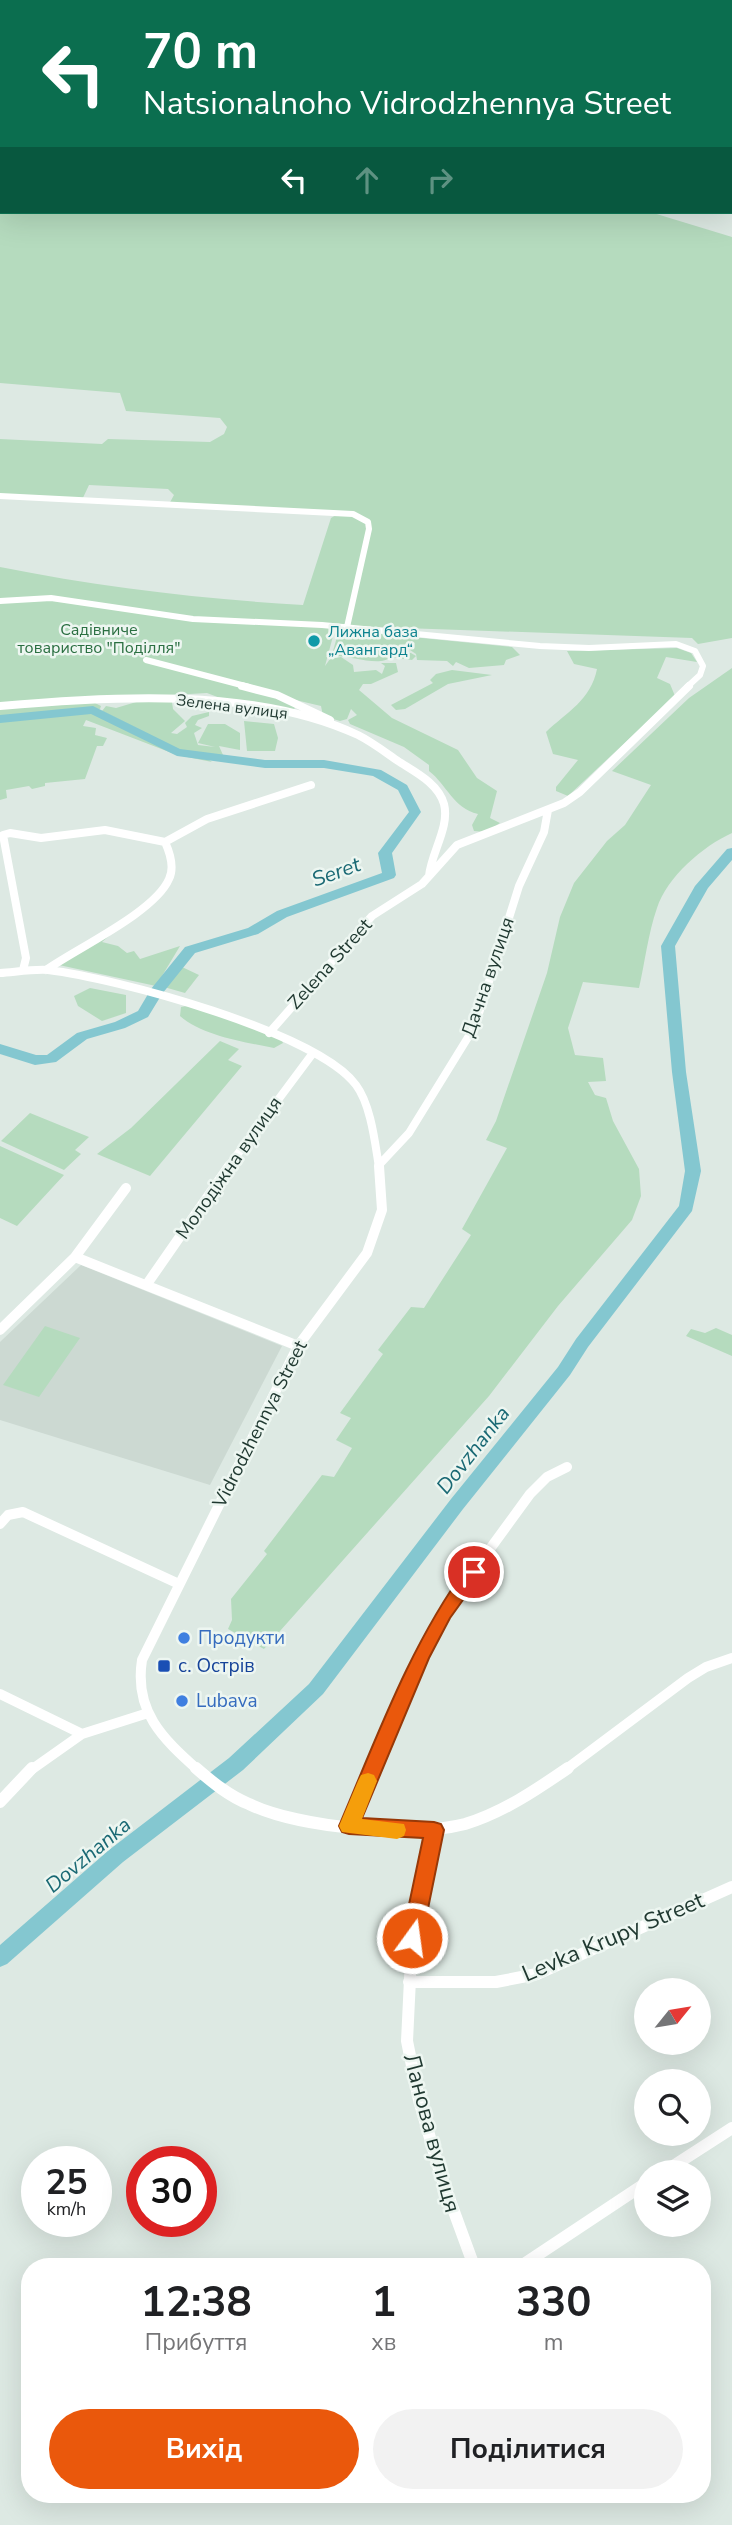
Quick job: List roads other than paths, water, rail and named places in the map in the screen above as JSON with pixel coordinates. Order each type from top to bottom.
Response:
[{"type":"street","points":[[0,496],[318,510],[362,517],[368,522],[369,529],[347,627],[193,619],[51,598],[0,601]]},
{"type":"street","name":"Zelena Street","points":[[269,1032],[372,916],[407,896],[463,841],[548,810],[580,792],[686,690],[703,666],[695,652],[676,644],[552,647],[347,627]]},
{"type":"street","points":[[146,660],[278,695],[348,728],[358,736]]},
{"type":"street","name":"Зелена вулиця","points":[[0,706],[123,698],[220,702],[290,713],[358,736],[418,774],[442,799],[445,811],[429,876]]},
{"type":"street","points":[[23,970],[26,958],[22,929],[1,842],[5,834],[41,838],[105,830],[165,842],[207,820],[311,785]]},
{"type":"street","name":"Дачна вулиця","points":[[379,1165],[396,1150],[409,1133],[475,1026],[519,886],[544,832],[548,810]]},
{"type":"street","points":[[46,970],[136,912],[166,887],[172,864],[165,842]]},
{"type":"street","points":[[0,973],[46,970],[134,987]]},
{"type":"street","name":"Vidrodzhennya Street","points":[[134,987],[183,1000],[269,1032],[313,1053],[345,1073],[356,1085],[364,1102],[379,1165],[382,1210],[366,1253],[298,1346],[142,1660],[140,1690],[148,1713],[204,1776],[222,1791],[253,1806],[349,1826],[434,1830],[466,1824],[519,1799],[688,1678],[706,1667],[732,1658]]},
{"type":"street","name":"Молодіжна вулиця","points":[[147,1284],[248,1138],[313,1053]]},
{"type":"street","points":[[0,1330],[75,1257],[126,1188]]},
{"type":"street","points":[[75,1257],[147,1284],[226,1320],[298,1346]]},
{"type":"street","points":[[349,1826],[420,1657],[444,1613],[528,1498],[554,1470],[568,1467]]},
{"type":"street","points":[[0,1524],[8,1515],[23,1512],[179,1584]]},
{"type":"street","points":[[0,1694],[82,1734]]},
{"type":"street","points":[[0,1802],[33,1767],[82,1734],[148,1713]]},
{"type":"street","name":"Ланова вулиця","points":[[434,1830],[412,1938],[407,2041],[419,2100],[470,2258]]},
{"type":"street","name":"Levka Krupy Street","points":[[410,1982],[496,1982],[537,1974],[732,1887]]},
{"type":"street","points":[[683,2160],[732,2128]]},
{"type":"street","points":[[532,2258],[606,2206],[634,2190]]},
{"type":"waterway","name":"Seret","points":[[0,719],[93,710],[177,752],[265,764],[324,764],[377,773],[403,788],[415,812],[385,853],[389,875],[282,914],[253,931],[190,950],[156,992],[143,1014],[120,1025],[82,1036],[51,1059],[35,1060],[0,1049]]},
{"type":"waterway","name":"Dovzhanka","points":[[0,1958],[116,1856],[236,1764],[316,1689],[457,1504],[564,1371],[582,1343],[687,1207],[693,1171],[679,1072],[668,946],[702,886],[732,852]]},
{"type":"place","name":"Лижна база „Авангард“","points":[[314,641]]},
{"type":"place","name":"Продукти","points":[[184,1638]]},
{"type":"place","name":"с. Острів","points":[[164,1666]]},
{"type":"place","name":"Lubava","points":[[182,1701]]},
{"type":"park label","name":"Садівниче товариство \"Поділля\"","points":[[99,639]]}]
